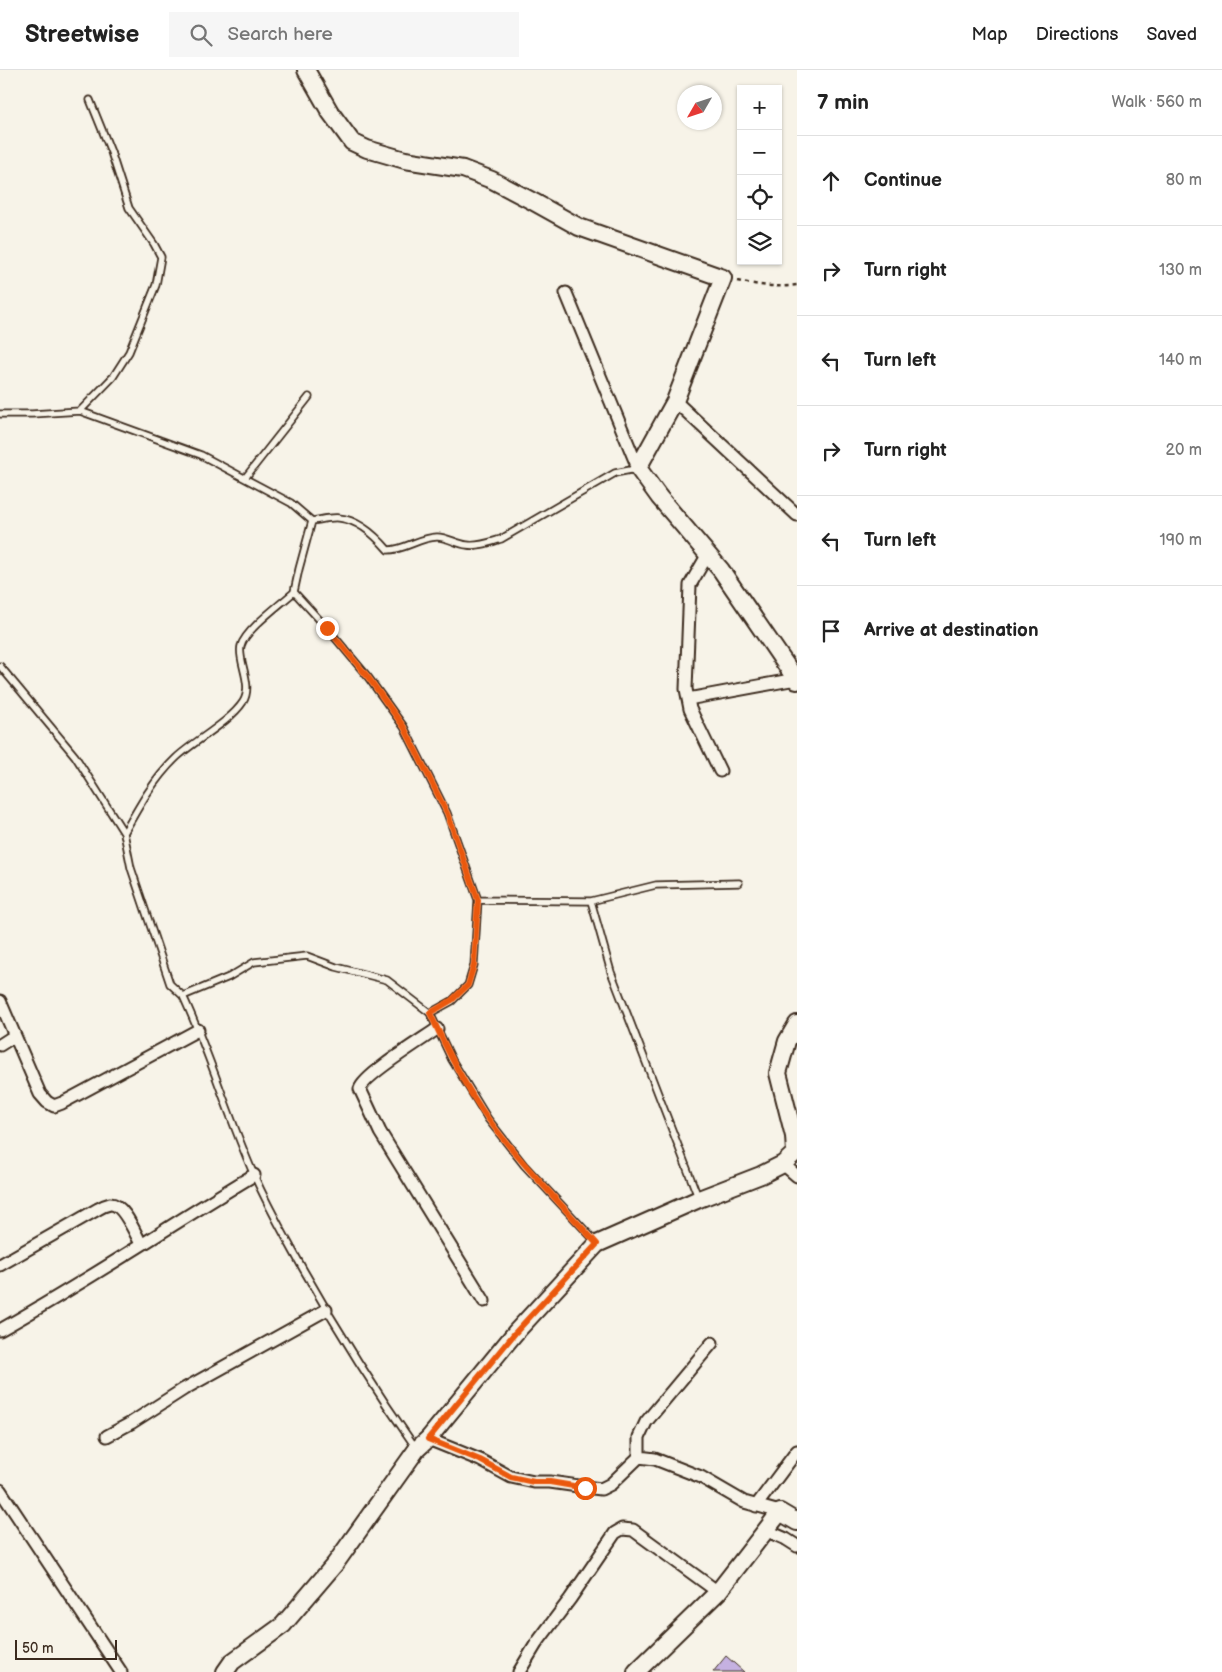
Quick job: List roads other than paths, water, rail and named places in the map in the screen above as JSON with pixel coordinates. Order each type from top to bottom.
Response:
[{"type":"street","points":[[306,70],[330,112],[352,142],[375,152],[405,160],[463,170],[492,180],[579,227],[723,278],[675,401],[638,468]]},
{"type":"street","points":[[566,293],[638,468],[658,497],[721,570],[795,675],[688,699]]},
{"type":"street","points":[[675,401],[797,515]]},
{"type":"street","points":[[708,554],[690,586],[686,689],[690,709],[720,771]]},
{"type":"street","points":[[0,1001],[40,1094],[47,1102],[54,1106],[198,1030]]},
{"type":"street","points":[[225,1672],[232,1662],[283,1625],[335,1564],[423,1444],[515,1333],[597,1244],[698,1199],[761,1175],[783,1164],[795,1153],[794,1136],[778,1073],[787,1041],[797,1024]]},
{"type":"street","points":[[438,1029],[362,1083],[360,1089],[380,1132],[484,1301]]},
{"type":"street","points":[[0,1045],[14,1036]]},
{"type":"street","points":[[783,1164],[797,1176]]},
{"type":"street","points":[[0,1330],[254,1175]]},
{"type":"street","points":[[0,1266],[98,1209],[110,1204],[118,1206],[124,1213],[141,1244]]},
{"type":"street","points":[[107,1436],[184,1389],[326,1310]]},
{"type":"street","points":[[423,1444],[480,1460],[511,1477],[534,1482],[550,1482],[601,1489],[610,1484],[638,1457],[639,1438],[646,1422],[712,1343]]},
{"type":"street","points":[[756,1506],[797,1451]]},
{"type":"street","points":[[638,1457],[655,1459],[701,1477],[744,1502],[780,1512],[797,1522]]},
{"type":"street","points":[[0,1490],[121,1672]]},
{"type":"street","points":[[636,1672],[718,1592],[780,1512]]},
{"type":"street","points":[[519,1672],[536,1644],[570,1599],[615,1533],[622,1529],[633,1530],[718,1592]]},
{"type":"street","points":[[765,1530],[797,1546]]},
{"type":"lane","points":[[80,411],[113,377],[129,352],[156,285],[161,257],[129,208],[111,152],[90,100]]},
{"type":"lane","points":[[245,478],[309,397]]},
{"type":"lane","points":[[0,414],[80,411],[202,454],[291,503],[312,521],[339,518],[353,522],[367,529],[388,550],[396,550],[413,543],[437,537],[468,546],[481,545],[501,539],[615,473],[638,468]]},
{"type":"lane","points":[[124,833],[147,793],[176,758],[244,701],[247,686],[240,648],[244,639],[252,630],[294,592],[312,521]]},
{"type":"lane","points":[[294,592],[368,677],[404,727],[447,813],[478,900],[474,965],[468,985],[452,1000],[430,1013]]},
{"type":"lane","points":[[0,666],[75,756],[124,833],[132,868],[170,984],[183,996],[198,1030],[254,1175],[284,1235],[326,1310],[380,1396],[423,1444]]},
{"type":"lane","points":[[478,900],[591,901],[656,885],[739,883]]},
{"type":"lane","points":[[591,901],[611,972],[698,1199]]},
{"type":"lane","points":[[183,996],[229,977],[254,962],[307,956],[336,967],[387,980],[430,1013],[452,1060],[488,1119],[524,1165],[597,1244]]}]
